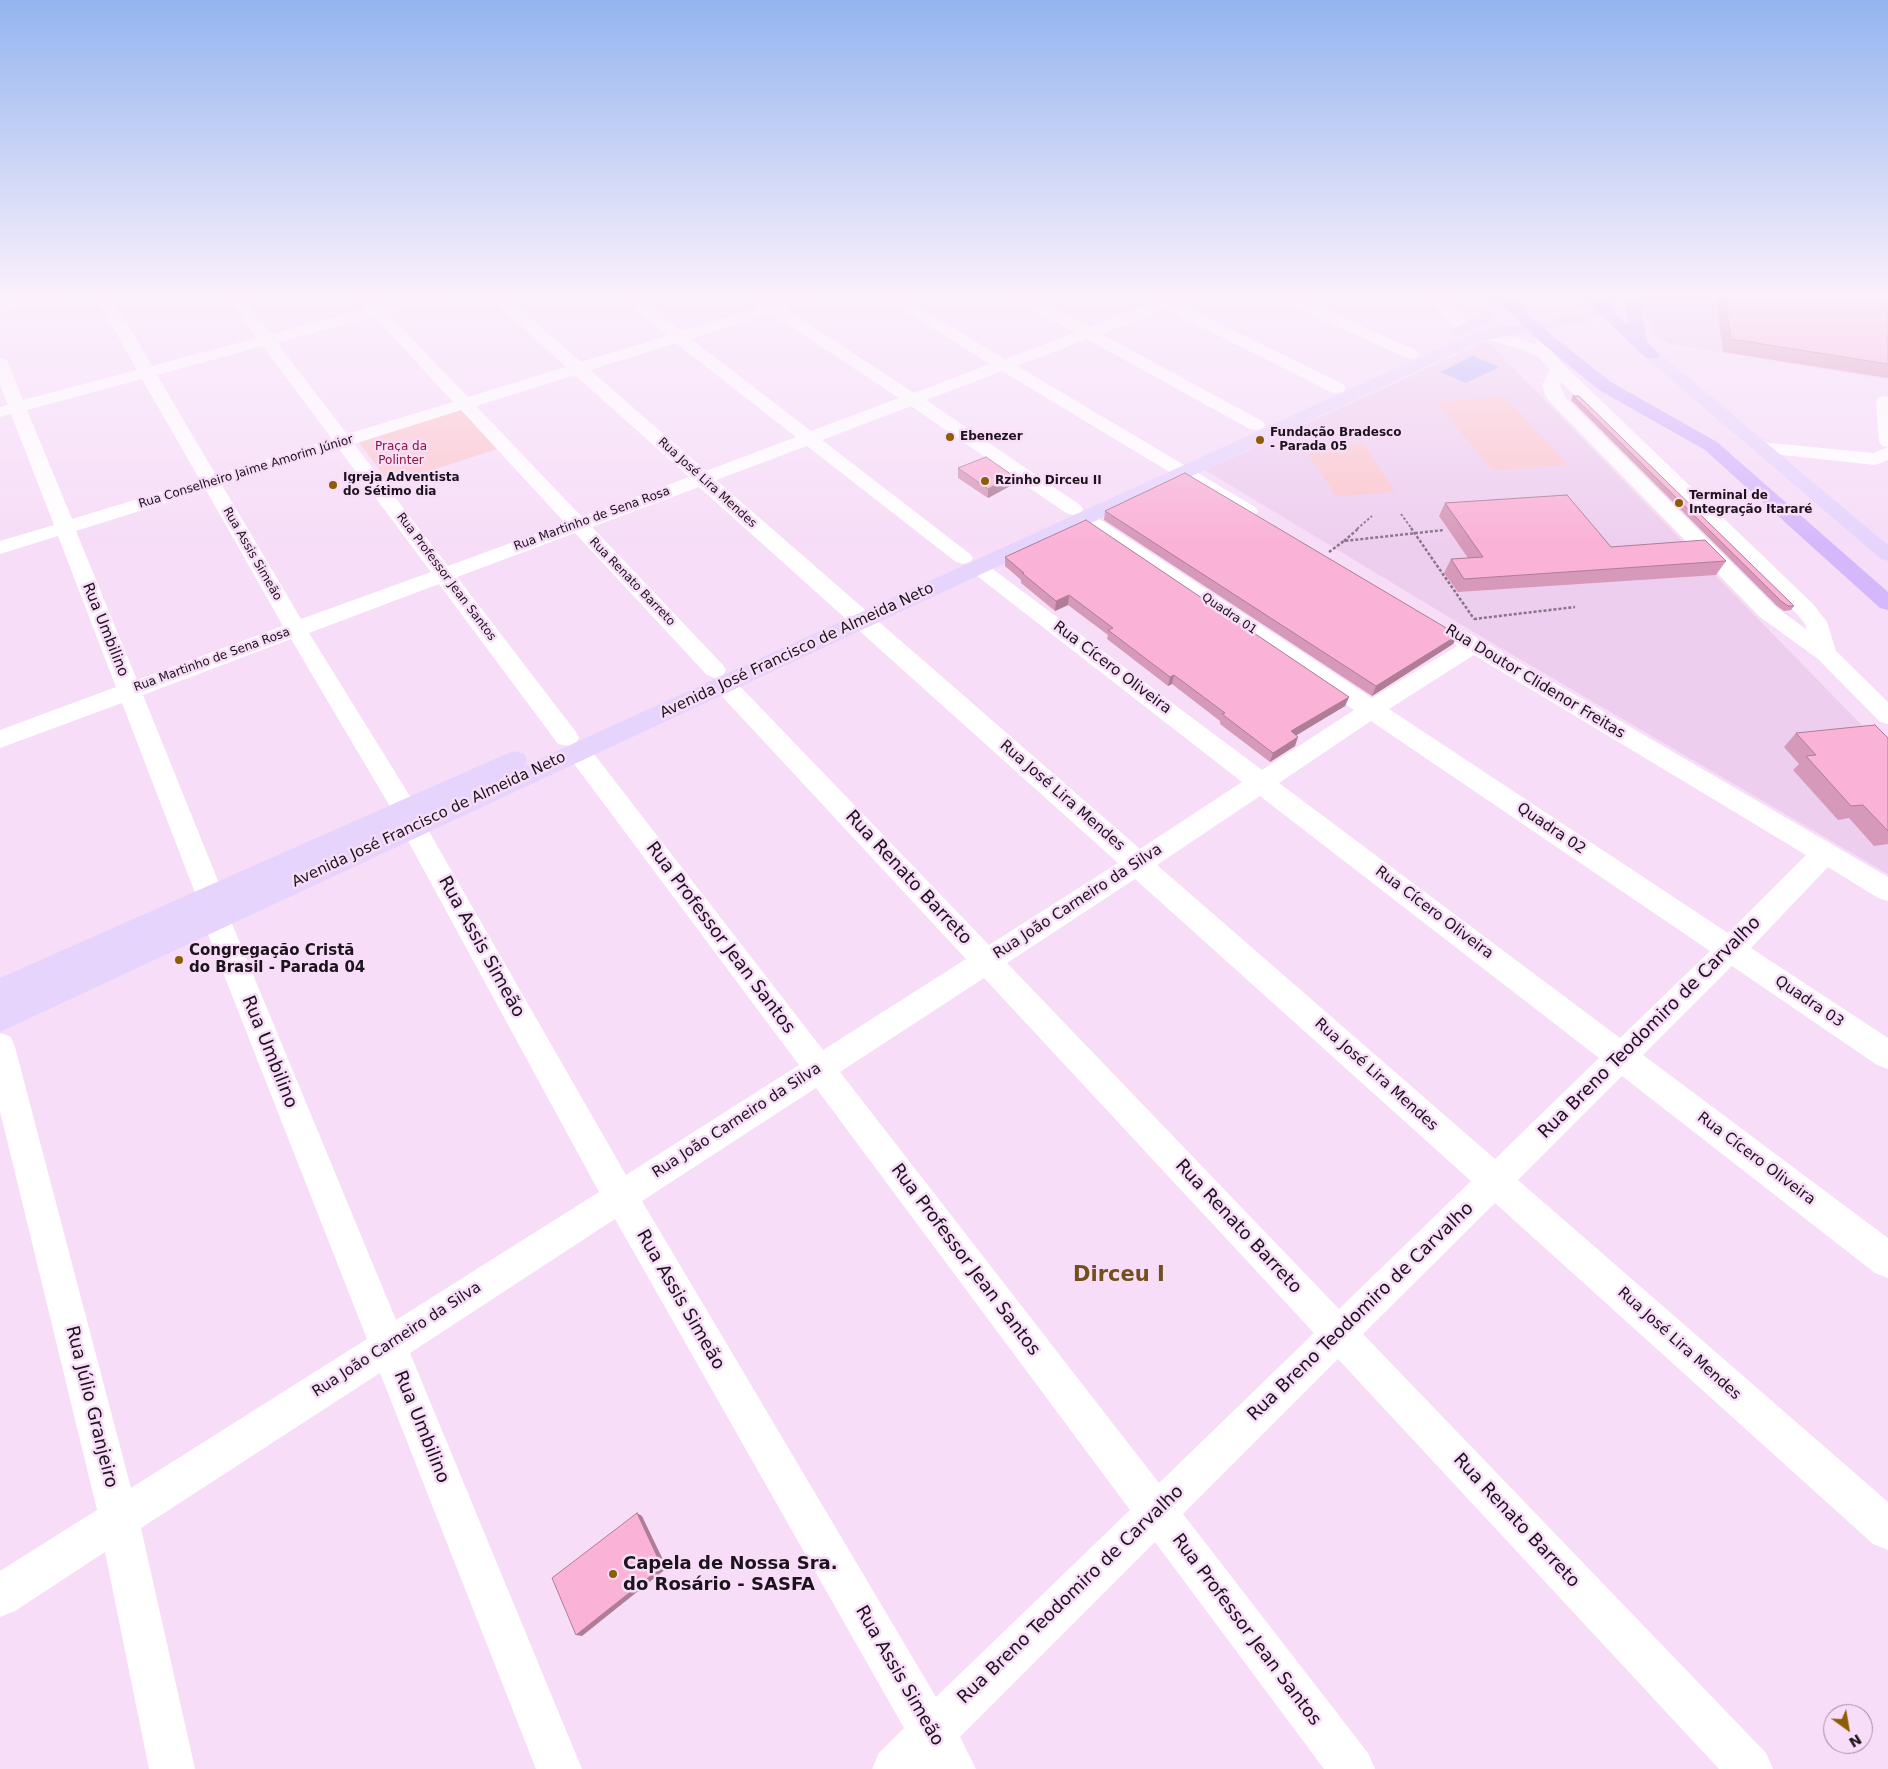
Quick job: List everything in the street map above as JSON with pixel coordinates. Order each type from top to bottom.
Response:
[{"type":"highway","points":[[1595,380],[1712,446],[1888,603]]},
{"type":"main road","name":"Avenida José Francisco de Almeida Neto","points":[[1177,468],[1256,425],[1355,380]]},
{"type":"main road","name":"Avenida José Francisco de Almeida Neto","points":[[0,1019],[213,908],[1177,468],[1381,380]]},
{"type":"main road","points":[[1681,380],[1888,555]]},
{"type":"main road","name":"Avenida José Francisco de Almeida Neto","points":[[0,992],[213,908]]},
{"type":"street","name":"Rua Umbilino","points":[[3,380],[9,410],[65,528],[213,908],[559,1769]]},
{"type":"street","points":[[9,410],[120,380]]},
{"type":"street","name":"Rua Assis Simeão","points":[[151,380],[296,629],[409,818],[620,1196],[953,1769]]},
{"type":"street","name":"Rua Professor Jean Santos","points":[[296,380],[572,745],[1352,1769]]},
{"type":"street","name":"Rua Renato Barreto","points":[[440,380],[986,961],[1750,1769]]},
{"type":"street","name":"Rua Conselheiro Jaime Amorim Júnior","points":[[0,548],[545,380]]},
{"type":"street","name":"Rua José Lira Mendes","points":[[590,380],[1888,1529]]},
{"type":"street","name":"Rua Cícero Oliveira","points":[[732,380],[1888,1260]]},
{"type":"street","name":"Quadra 01","points":[[883,380],[1079,514],[1372,709]]},
{"type":"street","name":"Rua Martinho de Sena Rosa","points":[[0,739],[702,479],[963,380]]},
{"type":"street","points":[[1027,380],[1266,521]]},
{"type":"street","points":[[1172,380],[1256,425]]},
{"type":"street","points":[[1321,380],[1337,388]]},
{"type":"street","points":[[1554,380],[1551,385],[1554,395],[1559,401],[1768,612],[1826,654],[1888,716]]},
{"type":"street","points":[[1569,380],[1806,609],[1816,622],[1826,654]]},
{"type":"street","points":[[1885,401],[1888,442]]},
{"type":"street","points":[[1761,448],[1875,459],[1888,453]]},
{"type":"street","name":"Rua Doutor Clidenor Freitas","points":[[1440,625],[1471,628],[1825,854],[1888,890]]},
{"type":"street","name":"Rua João Carneiro da Silva","points":[[0,1596],[1138,864],[1372,709],[1471,628]]},
{"type":"street","name":"Quadra 02","points":[[1372,709],[1730,950]]},
{"type":"street","name":"Rua Breno Teodomiro de Carvalho","points":[[895,1769],[1730,950],[1825,854]]},
{"type":"street","name":"Quadra 03","points":[[1730,950],[1888,1055]]},
{"type":"street","name":"Rua Júlio Granjeiro","points":[[0,1047],[119,1519],[172,1769]]},
{"type":"path","points":[[1401,514],[1471,628],[1575,606]]},
{"type":"path","points":[[1329,552],[1344,542],[1372,516]]},
{"type":"path","points":[[1344,542],[1444,530]]},
{"type":"shaded area","points":[[1403,380],[1525,380],[1888,752],[1888,874],[1477,634],[1205,470]]},
{"type":"green space","points":[[1505,397],[1568,465],[1492,470],[1436,402]]},
{"type":"green space","name":"Praça da Polinter","points":[[464,408],[500,448],[390,484],[358,441]]},
{"type":"green space","points":[[1364,444],[1395,492],[1336,496],[1303,446]]},
{"type":"water","points":[[1458,380],[1473,380],[1466,383]]},
{"type":"building","points":[[1573,396],[1579,396],[1794,606],[1788,606],[1781,601]]},
{"type":"building","points":[[986,457],[1012,475],[988,489],[958,468]]},
{"type":"building","points":[[1185,473],[1458,635],[1376,686],[1105,511]]},
{"type":"building","points":[[1567,495],[1611,547],[1705,540],[1726,561],[1464,579],[1451,559],[1483,557],[1445,503]]},
{"type":"building","points":[[1086,520],[1349,697],[1291,731],[1298,737],[1273,753],[1222,714],[1225,713],[1174,675],[1170,677],[1108,630],[1113,628],[1069,595],[1056,601],[1005,557]]},
{"type":"building","points":[[1875,725],[1888,738],[1888,831],[1863,805],[1851,806],[1806,756],[1816,755],[1796,733]]},
{"type":"building","name":"Capela de Nossa Sra. do Rosário - SASFA","points":[[637,1513],[662,1567],[576,1635],[552,1578]]},
{"type":"place","name":"Ebenezer","points":[[950,437]]},
{"type":"place","name":"Fundação Bradesco - Parada 05","points":[[1260,440]]},
{"type":"place","name":"Rzinho Dirceu II","points":[[985,481]]},
{"type":"place","name":"Igreja Adventista do Sétimo dia","points":[[333,485]]},
{"type":"place","name":"Terminal de Integração Itararé","points":[[1679,503]]},
{"type":"place","name":"Congregação Cristã do Brasil - Parada 04","points":[[179,960]]},
{"type":"place","name":"Capela de Nossa Sra. do Rosário - SASFA","points":[[613,1574]]},
{"type":"district","name":"Dirceu I","points":[[1119,1276]]}]
